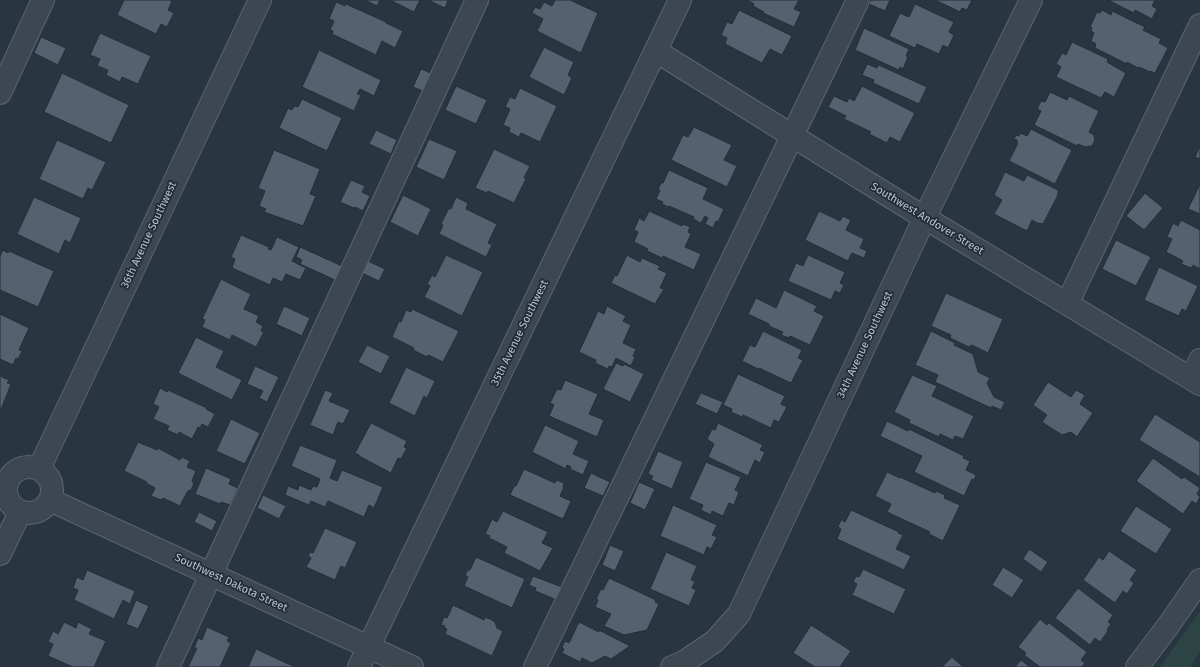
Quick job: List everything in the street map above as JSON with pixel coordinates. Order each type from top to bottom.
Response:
[{"type":"street","points":[[0,93],[44,0]]},
{"type":"street","name":"36th Avenue Southwest","points":[[39,469],[260,0]]},
{"type":"street","points":[[168,667],[477,0]]},
{"type":"street","name":"35th Avenue Southwest","points":[[359,667],[680,0]]},
{"type":"street","points":[[535,667],[858,0]]},
{"type":"street","name":"34th Avenue Southwest","points":[[672,667],[684,662],[715,641],[739,614],[925,217],[1031,0]]},
{"type":"street","points":[[1067,304],[1200,25]]},
{"type":"street","name":"Southwest Andover Street","points":[[656,51],[1067,304],[1197,374]]},
{"type":"street","points":[[29,467],[39,469],[49,478],[52,485],[50,500],[40,511],[32,514],[20,512],[11,506],[7,499],[4,477],[22,468],[29,467]]},
{"type":"street","name":"Southwest Dakota Street","points":[[50,500],[212,573],[412,667]]},
{"type":"street","points":[[0,554],[20,512]]},
{"type":"street","points":[[1136,667],[1168,626],[1200,580]]},
{"type":"green space","points":[[1200,611],[1200,652],[1190,667],[1160,667]]},
{"type":"building","points":[[124,0],[170,0],[172,1],[168,10],[174,13],[167,27],[161,24],[156,34],[117,15]]},
{"type":"building","points":[[365,0],[380,0],[377,6]]},
{"type":"building","points":[[390,0],[420,0],[414,12]]},
{"type":"building","points":[[428,0],[448,0],[445,8]]},
{"type":"building","points":[[555,0],[570,0],[598,13],[581,53],[537,31],[543,19],[532,13],[535,7],[540,9],[544,2],[552,6]]},
{"type":"building","points":[[747,0],[799,0],[794,9],[801,12],[794,27],[763,13],[764,12],[753,6],[754,4]]},
{"type":"building","points":[[871,0],[890,0],[885,11],[869,4]]},
{"type":"building","points":[[935,0],[972,0],[967,10],[962,8],[960,12]]},
{"type":"building","points":[[1108,0],[1155,0],[1152,6],[1157,9],[1152,19],[1135,10],[1134,13]]},
{"type":"building","points":[[336,2],[345,6],[346,4],[403,31],[395,48],[382,41],[376,55],[332,34],[333,31],[330,30],[334,21],[329,19]]},
{"type":"building","points":[[915,4],[954,22],[949,32],[954,35],[948,48],[943,45],[939,54],[917,44],[915,48],[889,36],[900,13],[909,17]]},
{"type":"building","points":[[739,10],[792,36],[782,55],[770,49],[762,63],[725,44],[727,38],[721,35],[727,22],[732,24]]},
{"type":"building","points":[[1102,10],[1111,15],[1112,11],[1145,27],[1143,30],[1161,39],[1159,43],[1168,48],[1155,73],[1139,67],[1138,68],[1127,62],[1127,64],[1095,48],[1096,44],[1091,41],[1094,33],[1091,31],[1092,28],[1090,27],[1097,12],[1100,13]]},
{"type":"building","points":[[864,28],[909,49],[906,56],[908,57],[903,69],[900,67],[899,70],[855,50]]},
{"type":"building","points":[[100,33],[151,56],[138,84],[122,77],[120,82],[106,75],[108,70],[97,66],[100,59],[90,55]]},
{"type":"building","points":[[41,37],[66,48],[58,65],[34,53]]},
{"type":"building","points":[[1072,42],[1108,59],[1107,62],[1126,73],[1114,97],[1105,92],[1101,98],[1056,77],[1061,67],[1056,64],[1062,53],[1066,55]]},
{"type":"building","points":[[544,47],[574,62],[568,75],[572,78],[564,95],[529,77]]},
{"type":"building","points":[[319,50],[381,80],[374,96],[360,89],[357,94],[361,95],[354,111],[302,87]]},
{"type":"building","points":[[867,64],[877,68],[878,65],[881,66],[927,87],[919,104],[873,83],[874,80],[862,75]]},
{"type":"building","points":[[421,69],[433,74],[425,92],[413,87]]},
{"type":"building","points":[[62,73],[129,105],[111,143],[44,112]]},
{"type":"building","points":[[456,86],[487,100],[476,124],[445,110]]},
{"type":"building","points":[[862,86],[915,113],[900,142],[890,137],[887,143],[869,134],[871,132],[844,119],[846,116],[828,107],[834,96],[847,102],[849,98],[854,101]]},
{"type":"building","points":[[520,88],[557,106],[540,142],[521,133],[519,137],[509,132],[510,128],[503,125],[510,109],[505,107],[510,97],[515,99]]},
{"type":"building","points":[[1050,92],[1067,100],[1069,96],[1099,111],[1089,132],[1094,135],[1095,140],[1092,146],[1085,147],[1078,144],[1077,146],[1034,125],[1041,111],[1037,109],[1041,101],[1045,102]]},
{"type":"building","points":[[302,99],[342,118],[327,151],[279,128],[288,108],[292,110],[294,106],[298,107]]},
{"type":"building","points":[[694,127],[732,145],[724,160],[737,166],[727,187],[671,160],[683,135],[688,137]]},
{"type":"building","points":[[1031,129],[1072,150],[1055,184],[1009,161],[1018,143],[1017,140],[1014,139],[1016,135],[1019,136],[1020,133],[1027,136]]},
{"type":"building","points":[[376,130],[397,140],[391,154],[369,144]]},
{"type":"building","points":[[429,139],[457,151],[444,180],[416,167]]},
{"type":"building","points":[[57,140],[106,162],[92,190],[88,188],[83,199],[39,179]]},
{"type":"building","points":[[1200,146],[1200,159],[1195,157]]},
{"type":"building","points":[[494,149],[530,166],[524,178],[526,179],[514,203],[488,191],[487,193],[475,188]]},
{"type":"building","points":[[274,150],[320,169],[310,194],[316,196],[303,226],[264,212],[266,209],[259,206],[265,191],[258,188]]},
{"type":"building","points":[[669,170],[708,188],[703,199],[724,209],[718,222],[716,221],[713,228],[705,224],[708,218],[705,216],[701,223],[693,219],[694,217],[669,206],[668,207],[662,204],[663,202],[656,199],[660,190],[658,189],[661,183],[663,183]]},
{"type":"building","points":[[1005,172],[1024,181],[1027,175],[1058,190],[1058,195],[1043,224],[1032,220],[1027,231],[994,214],[1002,200],[994,195]]},
{"type":"building","points":[[351,180],[365,186],[362,192],[370,196],[363,211],[340,202]]},
{"type":"building","points":[[1200,184],[1200,214],[1188,209]]},
{"type":"building","points":[[1145,193],[1163,208],[1144,230],[1126,216]]},
{"type":"building","points":[[403,195],[431,209],[418,236],[390,222]]},
{"type":"building","points":[[34,197],[81,218],[70,243],[65,240],[59,254],[17,234]]},
{"type":"building","points":[[456,197],[468,203],[466,209],[497,224],[488,243],[492,245],[486,257],[439,234],[443,225],[441,224],[449,208],[451,209]]},
{"type":"building","points":[[649,211],[682,226],[683,224],[690,227],[688,232],[691,234],[685,247],[701,254],[694,270],[663,256],[662,258],[647,251],[648,249],[634,242],[638,232],[634,230],[639,218],[644,221]]},
{"type":"building","points":[[819,211],[840,221],[843,216],[851,220],[846,230],[864,239],[860,248],[867,251],[864,258],[852,253],[848,261],[805,240]]},
{"type":"building","points":[[1181,220],[1200,230],[1200,269],[1193,265],[1191,268],[1181,264],[1183,261],[1166,252],[1172,239],[1167,237],[1173,223],[1178,226]]},
{"type":"building","points":[[241,235],[269,247],[268,249],[271,250],[277,237],[299,247],[292,261],[306,268],[300,280],[286,274],[282,282],[273,278],[270,285],[232,268],[235,259],[231,257]]},
{"type":"building","points":[[1116,240],[1151,257],[1136,286],[1102,269]]},
{"type":"building","points":[[300,247],[342,266],[335,280],[300,264],[302,260],[296,257]]},
{"type":"building","points":[[3,250],[8,253],[9,251],[54,271],[38,307],[0,290],[0,256]]},
{"type":"building","points":[[446,255],[483,272],[462,316],[424,297],[430,286],[427,284],[432,275],[435,277]]},
{"type":"building","points":[[627,255],[640,262],[642,258],[660,266],[658,269],[667,273],[660,288],[664,289],[655,304],[611,283],[615,275],[617,276]]},
{"type":"building","points":[[808,255],[845,272],[840,283],[844,285],[840,293],[835,291],[831,300],[788,281],[796,263],[803,266]]},
{"type":"building","points":[[368,261],[385,269],[379,281],[362,273]]},
{"type":"building","points":[[1159,267],[1198,286],[1186,311],[1182,309],[1179,316],[1144,300]]},
{"type":"building","points":[[221,279],[251,294],[244,309],[259,316],[256,322],[263,326],[261,331],[264,332],[256,347],[232,335],[230,340],[202,327],[205,320],[202,319]]},
{"type":"building","points":[[784,290],[817,306],[814,311],[824,316],[810,345],[790,336],[789,338],[781,335],[783,332],[748,314],[756,298],[776,308]]},
{"type":"building","points":[[946,293],[1003,319],[988,353],[972,345],[969,347],[950,338],[951,335],[931,326]]},
{"type":"building","points":[[284,306],[310,318],[302,336],[276,324]]},
{"type":"building","points":[[607,306],[626,316],[623,321],[631,325],[623,343],[636,349],[633,356],[635,357],[631,366],[616,358],[612,367],[609,366],[608,369],[595,363],[596,360],[579,352],[598,311],[604,314]]},
{"type":"building","points":[[412,309],[459,331],[443,362],[428,355],[427,357],[413,350],[414,348],[392,337],[406,310],[411,312]]},
{"type":"building","points":[[0,314],[29,328],[19,350],[22,351],[18,359],[16,358],[13,365],[0,359]]},
{"type":"building","points":[[763,331],[802,350],[798,358],[803,360],[791,383],[742,361],[750,345],[755,347]]},
{"type":"building","points":[[931,331],[955,343],[954,345],[973,354],[978,372],[990,378],[987,383],[994,397],[1005,402],[1001,410],[992,406],[991,408],[935,382],[938,375],[915,365]]},
{"type":"building","points":[[196,337],[224,351],[216,367],[242,380],[232,400],[178,373]]},
{"type":"building","points":[[367,345],[390,356],[381,374],[358,362]]},
{"type":"building","points":[[616,363],[623,366],[624,364],[644,374],[630,402],[603,389]]},
{"type":"building","points":[[255,366],[279,377],[267,402],[259,398],[263,391],[247,384]]},
{"type":"building","points":[[406,367],[435,381],[427,398],[424,396],[415,416],[389,403]]},
{"type":"building","points":[[738,374],[785,396],[781,404],[787,407],[779,422],[774,420],[771,428],[743,415],[742,417],[731,412],[732,409],[723,405]]},
{"type":"building","points":[[912,375],[937,386],[932,396],[974,416],[963,439],[955,436],[953,440],[940,434],[939,437],[909,423],[910,420],[894,412]]},
{"type":"building","points":[[0,376],[9,380],[7,383],[11,384],[0,412]]},
{"type":"building","points":[[565,380],[598,394],[589,414],[604,420],[597,437],[549,416],[554,405],[550,403],[557,389],[561,390]]},
{"type":"building","points":[[1048,382],[1071,397],[1076,390],[1085,395],[1080,404],[1093,413],[1077,437],[1071,432],[1062,435],[1042,422],[1047,415],[1033,405]]},
{"type":"building","points":[[160,388],[167,392],[168,390],[207,408],[206,409],[215,414],[208,427],[202,424],[200,428],[198,427],[192,439],[179,432],[178,435],[167,430],[169,426],[153,419],[159,407],[153,404]]},
{"type":"building","points":[[325,390],[333,393],[329,401],[350,410],[343,424],[338,422],[333,435],[310,425]]},
{"type":"building","points":[[701,393],[723,402],[717,414],[695,404]]},
{"type":"building","points":[[1155,414],[1200,442],[1200,477],[1139,440]]},
{"type":"building","points":[[231,419],[260,433],[245,464],[216,451]]},
{"type":"building","points":[[887,421],[908,431],[909,429],[964,456],[963,458],[970,461],[966,470],[976,475],[974,480],[972,479],[964,496],[914,472],[922,456],[880,436]]},
{"type":"building","points":[[371,423],[407,441],[404,447],[407,448],[401,459],[398,458],[391,473],[355,453]]},
{"type":"building","points":[[718,423],[763,445],[760,450],[765,452],[760,463],[755,460],[748,476],[708,457],[714,444],[707,439],[712,429],[715,430]]},
{"type":"building","points":[[545,425],[579,441],[573,454],[589,461],[583,475],[570,469],[571,467],[567,465],[566,469],[532,452]]},
{"type":"building","points":[[138,442],[157,450],[158,448],[180,460],[182,457],[190,461],[187,467],[196,471],[192,481],[194,484],[191,490],[188,491],[180,506],[163,498],[161,500],[151,496],[155,488],[146,483],[147,482],[124,471]]},
{"type":"building","points":[[300,445],[337,460],[330,478],[337,481],[342,470],[383,487],[374,508],[369,505],[364,517],[328,501],[325,507],[311,501],[309,505],[285,495],[288,486],[298,490],[299,485],[311,490],[313,486],[317,487],[320,479],[291,466]]},
{"type":"building","points":[[658,451],[683,462],[672,489],[651,480],[653,476],[648,474]]},
{"type":"building","points":[[1153,458],[1182,479],[1184,477],[1200,488],[1197,494],[1200,497],[1196,504],[1192,501],[1183,514],[1136,481]]},
{"type":"building","points":[[706,462],[741,477],[735,490],[739,492],[734,505],[729,503],[723,516],[712,511],[711,515],[701,510],[703,505],[689,499]]},
{"type":"building","points":[[206,468],[231,479],[229,484],[238,488],[230,505],[221,502],[220,504],[195,494]]},
{"type":"building","points":[[524,469],[555,483],[557,480],[564,483],[560,496],[571,501],[563,519],[510,495]]},
{"type":"building","points":[[887,472],[935,493],[936,491],[945,495],[944,498],[960,505],[943,541],[929,534],[930,532],[887,512],[891,504],[875,496]]},
{"type":"building","points":[[591,473],[610,482],[603,496],[584,488]]},
{"type":"building","points":[[639,482],[655,489],[645,510],[630,503]]},
{"type":"building","points":[[263,495],[286,506],[279,519],[257,508]]},
{"type":"building","points":[[673,505],[717,525],[712,535],[717,537],[711,549],[707,547],[704,555],[660,536]]},
{"type":"building","points":[[1136,506],[1172,529],[1156,554],[1120,531]]},
{"type":"building","points":[[851,510],[903,535],[896,549],[911,556],[904,570],[837,539],[841,529],[838,527],[841,520],[845,522]]},
{"type":"building","points":[[503,511],[548,532],[542,543],[553,548],[540,571],[504,553],[507,547],[489,538],[490,536],[485,534],[492,519],[497,522]]},
{"type":"building","points":[[199,512],[217,521],[212,531],[194,522]]},
{"type":"building","points":[[325,528],[357,542],[345,568],[341,566],[335,580],[306,567],[311,558],[308,556],[310,552],[313,553]]},
{"type":"building","points":[[610,545],[624,551],[615,571],[602,565]]},
{"type":"building","points":[[1029,549],[1048,562],[1041,572],[1023,559]]},
{"type":"building","points":[[1109,551],[1137,570],[1130,580],[1134,583],[1127,594],[1123,591],[1115,603],[1083,580],[1099,557],[1103,560]]},
{"type":"building","points":[[666,552],[697,566],[691,580],[695,581],[692,588],[696,590],[689,606],[650,589]]},
{"type":"building","points":[[476,557],[525,579],[512,608],[464,586],[468,577],[465,575],[468,570],[470,570]]},
{"type":"building","points":[[1003,567],[1024,580],[1012,598],[992,585]]},
{"type":"building","points":[[863,569],[906,589],[894,614],[852,595],[857,584],[853,582],[856,576],[859,577]]},
{"type":"building","points":[[87,570],[135,591],[130,604],[123,600],[114,619],[74,600],[78,590],[73,588],[77,577],[83,580]]},
{"type":"building","points":[[533,576],[562,587],[557,600],[535,591],[536,588],[529,585]]},
{"type":"building","points":[[609,578],[656,600],[655,602],[659,604],[647,630],[624,635],[604,626],[611,614],[595,607],[598,600],[596,599],[601,589],[603,590]]},
{"type":"building","points":[[1078,588],[1113,615],[1108,622],[1111,624],[1107,630],[1108,631],[1100,642],[1095,638],[1090,645],[1055,618]]},
{"type":"building","points":[[136,600],[149,606],[138,629],[126,624]]},
{"type":"building","points":[[453,605],[484,620],[485,617],[492,620],[495,622],[497,628],[503,631],[492,656],[445,634],[447,629],[444,628],[445,626],[441,625],[444,617],[447,618]]},
{"type":"building","points":[[1040,619],[1047,625],[1049,623],[1087,652],[1081,660],[1085,663],[1082,667],[1040,667],[1024,655],[1026,653],[1018,647]]},
{"type":"building","points":[[64,622],[76,628],[78,622],[92,629],[89,634],[106,641],[94,667],[73,667],[48,656],[53,644],[48,642],[53,631],[58,634]]},
{"type":"building","points":[[579,622],[599,632],[599,630],[630,646],[611,659],[605,656],[592,663],[582,658],[580,662],[562,653],[564,649],[562,647],[565,641],[569,643]]},
{"type":"building","points":[[811,625],[851,651],[840,667],[815,667],[793,653]]},
{"type":"building","points":[[207,627],[229,637],[227,641],[231,643],[220,667],[188,667],[197,648],[194,648],[198,638],[202,640]]},
{"type":"building","points":[[256,649],[295,667],[248,667]]},
{"type":"building","points":[[952,657],[963,667],[942,667]]},
{"type":"building","points":[[1021,660],[1030,667],[1015,667]]}]
